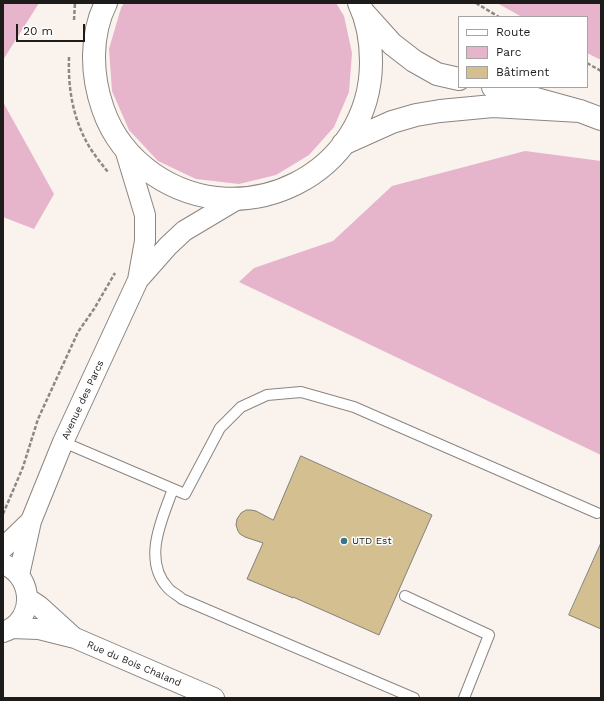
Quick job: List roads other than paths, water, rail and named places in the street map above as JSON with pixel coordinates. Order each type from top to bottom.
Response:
[{"type":"main road","points":[[361,7],[392,44],[414,61],[437,74],[458,79]]},
{"type":"main road","points":[[101,9],[95,41],[95,78],[99,98],[105,115],[115,135],[135,160],[161,180],[193,194],[212,198],[236,200],[271,194],[291,187],[307,178],[325,165],[344,144],[356,126],[366,101],[371,74],[371,46],[369,32],[361,7]]},
{"type":"main road","points":[[497,88],[580,111],[601,119]]},
{"type":"main road","points":[[344,144],[392,122],[416,115],[440,111],[493,106],[580,111]]},
{"type":"street","name":"Avenue des Parcs","points":[[19,575],[31,521],[64,442],[138,280],[144,241],[145,216],[126,149]]},
{"type":"street","name":"Avenue des Parcs","points":[[138,280],[168,246],[184,231],[236,200]]},
{"type":"street","name":"Avenue des Parcs","points":[[3,548],[31,521]]},
{"type":"street","points":[[3,564],[19,575],[25,586],[27,598],[25,610],[20,620],[7,630]]},
{"type":"street","points":[[27,598],[39,606],[75,638]]},
{"type":"street","points":[[7,630],[39,629],[75,638]]},
{"type":"street","name":"Rue du Bois Chaland","points":[[75,638],[214,698]]},
{"type":"lane","points":[[64,442],[185,494],[220,428],[240,407],[267,395],[300,392],[354,407],[597,513]]},
{"type":"lane","points":[[173,489],[158,532],[155,556],[159,576],[168,589],[182,599],[414,698]]},
{"type":"lane","points":[[405,596],[489,635],[464,698]]},
{"type":"place","name":"UTD Est","points":[[344,541]]}]
